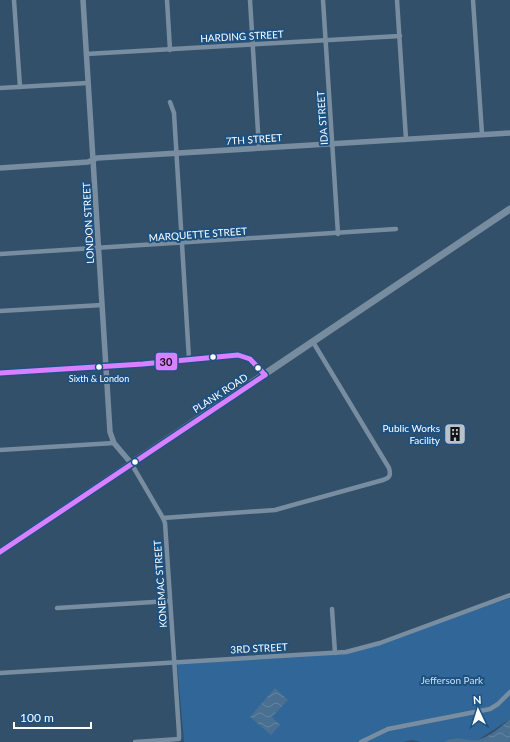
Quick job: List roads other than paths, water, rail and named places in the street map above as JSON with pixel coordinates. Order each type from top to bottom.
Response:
[{"type":"main road","name":"PLANK ROAD","points":[[0,552],[510,209]]},
{"type":"street","points":[[14,0],[20,87]]},
{"type":"street","name":"LONDON STREET","points":[[83,0],[110,432],[114,444]]},
{"type":"street","points":[[167,0],[170,50]]},
{"type":"street","points":[[250,0],[259,148]]},
{"type":"street","name":"IDA STREET","points":[[323,0],[338,234]]},
{"type":"street","points":[[397,0],[406,139]]},
{"type":"street","points":[[473,0],[482,134]]},
{"type":"street","name":"HARDING STREET","points":[[86,54],[400,36]]},
{"type":"street","points":[[0,88],[88,83]]},
{"type":"street","points":[[170,102],[174,113],[189,359]]},
{"type":"street","name":"7TH STREET","points":[[0,168],[88,162],[97,158],[510,133]]},
{"type":"street","name":"MARQUETTE STREET","points":[[0,254],[181,244],[396,229]]},
{"type":"street","points":[[0,311],[102,305]]},
{"type":"street","points":[[163,518],[275,510],[383,480],[390,475],[389,468],[313,342]]},
{"type":"street","points":[[0,373],[242,355],[254,362],[265,375]]},
{"type":"street","points":[[0,450],[114,444]]},
{"type":"street","name":"KONEMAC STREET","points":[[114,444],[131,463],[163,518],[170,601],[179,739],[135,742]]},
{"type":"street","name":"3RD STREET","points":[[0,673],[335,653],[356,650],[380,643],[510,596]]},
{"type":"street","points":[[57,608],[170,601]]},
{"type":"street","points":[[332,608],[335,653]]},
{"type":"street","points":[[361,742],[388,729],[490,709],[498,704],[510,692]]},
{"type":"water","points":[[275,688],[288,700],[272,717],[280,725],[271,735],[250,717]]},
{"type":"water","points":[[510,719],[510,742],[444,742],[457,738],[473,740],[482,739]]},
{"type":"place","name":"Sixth & London","points":[[99,367]]},
{"type":"place","name":"Public Works Facility","points":[[455,434]]},
{"type":"park label","name":"Jefferson Park","points":[[452,680]]}]
